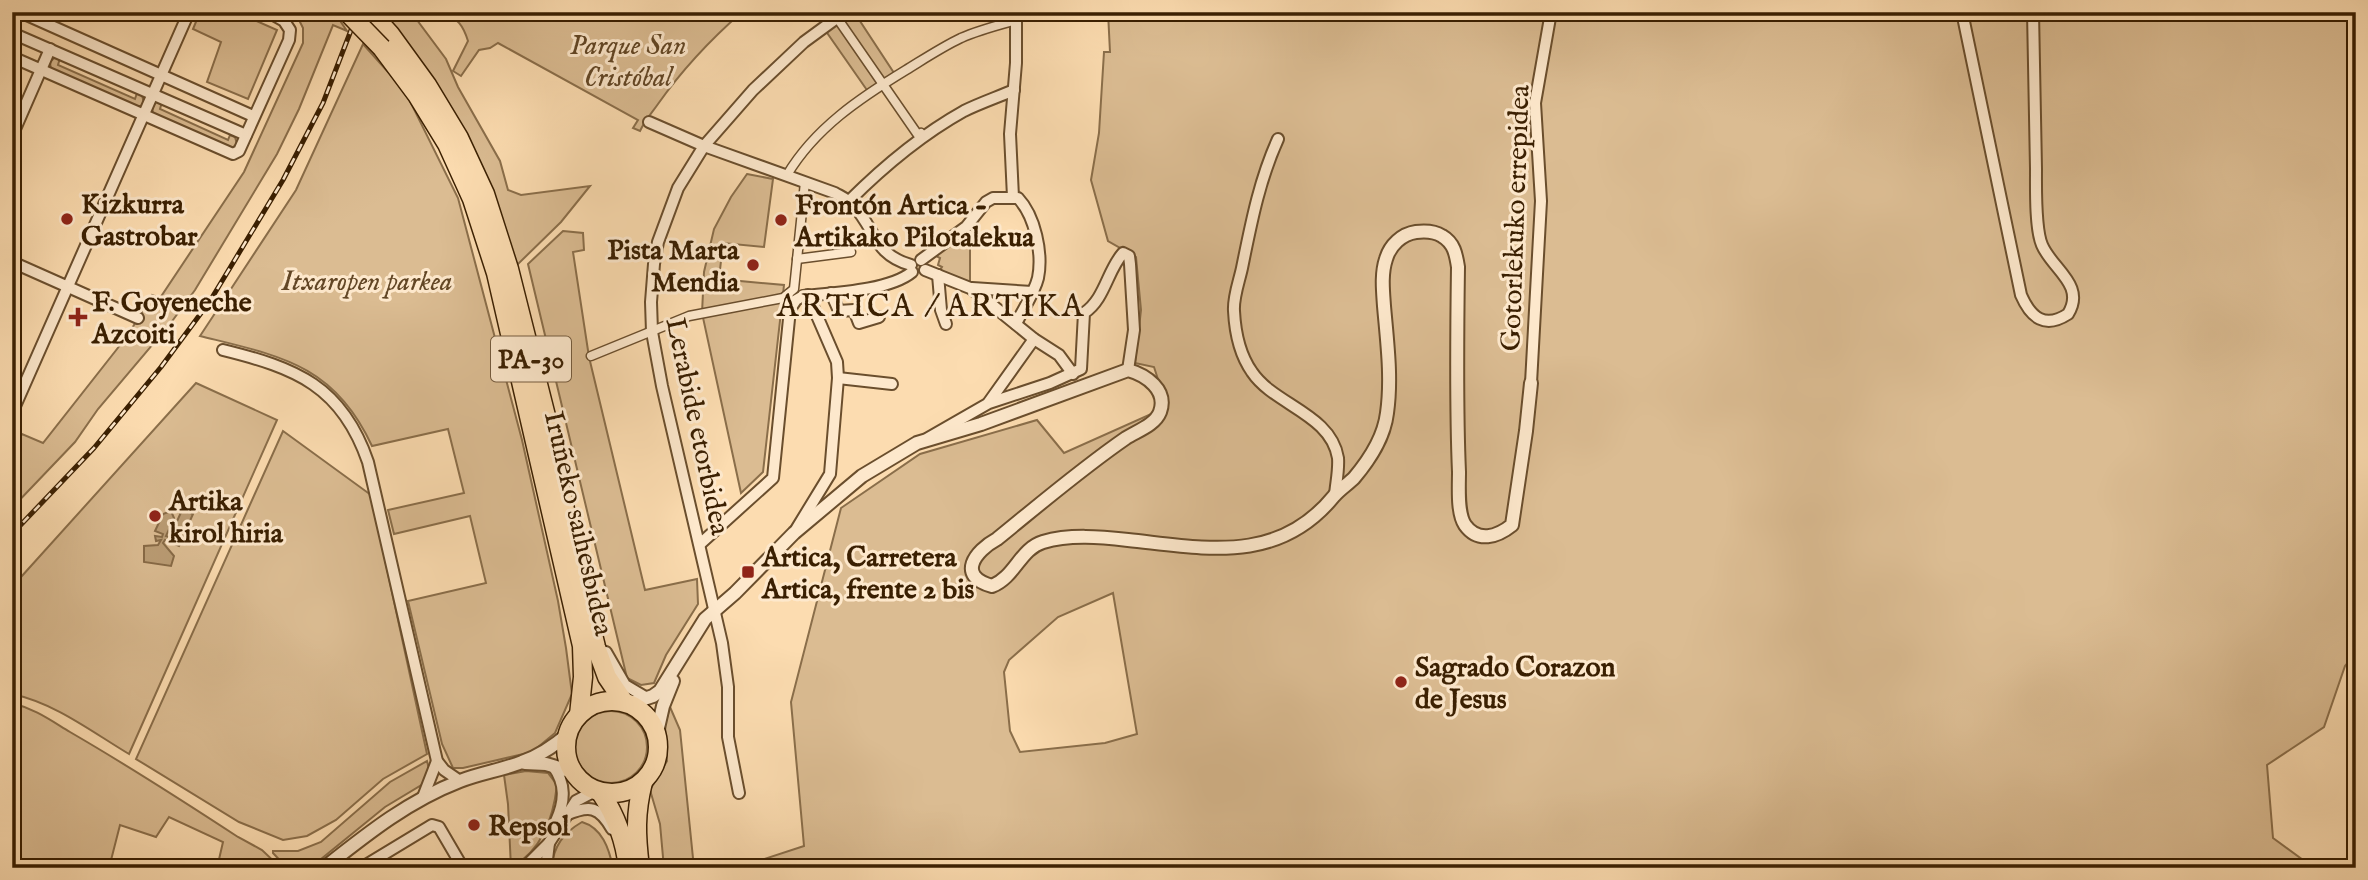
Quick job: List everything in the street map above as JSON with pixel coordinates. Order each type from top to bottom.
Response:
[{"type":"highway","name":"Iruñeko saihesbidea","points":[[348,12],[386,41],[428,85],[459,138],[485,194],[509,269],[548,424],[577,570],[592,629],[607,677],[627,703]]},
{"type":"highway","name":"Iruñeko saihesbidea","points":[[370,12],[447,144],[472,199],[496,273],[582,646],[583,677],[579,715]]},
{"type":"highway","points":[[579,715],[592,705],[608,701],[627,703]]},
{"type":"highway","name":"PA-30","points":[[627,703],[648,718],[656,737]]},
{"type":"highway","name":"PA-30","points":[[568,734],[579,715]]},
{"type":"highway","points":[[568,734],[566,747],[573,772],[583,784],[598,792],[617,793],[643,782]]},
{"type":"highway","points":[[640,868],[635,831],[637,806],[643,782],[655,762],[658,750],[656,737]]},
{"type":"highway","points":[[598,792],[615,815],[626,849],[628,868]]},
{"type":"street","points":[[20,12],[253,116]]},
{"type":"street","points":[[12,413],[189,12]]},
{"type":"street","points":[[12,57],[233,154],[239,151],[289,40],[290,30],[284,21],[268,12]]},
{"type":"street","name":"Gotorlekuko errepidea","points":[[1531,383],[1541,201],[1535,103],[1552,12]]},
{"type":"street","points":[[1962,12],[2021,295],[2025,306],[2034,315],[2042,321],[2052,322],[2068,314],[2074,299],[2072,286],[2066,276],[2053,265],[2040,243],[2036,195],[2033,12]]},
{"type":"street","points":[[838,14],[918,135],[921,133],[924,136]]},
{"type":"street","name":"Lerabide etorbidea","points":[[739,793],[729,737],[728,687],[723,654],[652,332],[654,264],[658,242],[678,188],[704,146],[753,90],[838,14]]},
{"type":"street","points":[[787,175],[798,156],[816,136],[848,108],[962,37],[1017,16],[1010,134],[1013,197]]},
{"type":"street","points":[[12,33],[246,135]]},
{"type":"street","points":[[12,136],[50,49]]},
{"type":"street","points":[[849,201],[881,170],[924,136],[966,110],[1014,90]]},
{"type":"street","points":[[649,122],[704,146],[787,175],[849,201],[867,224],[873,238],[894,259],[970,288],[1034,339],[1059,355],[1073,374]]},
{"type":"street","points":[[1278,139],[1252,212],[1234,308],[1238,341],[1253,373],[1275,394],[1317,424],[1329,437],[1338,460],[1335,495]]},
{"type":"street","points":[[591,356],[689,316],[783,298],[794,289],[805,182]]},
{"type":"street","points":[[699,544],[773,478],[790,309],[796,300],[808,295],[864,290],[906,278],[965,227],[986,202],[993,198],[1013,197],[1018,198],[1026,207],[1040,255],[1038,278],[1016,324]]},
{"type":"street","points":[[627,703],[647,698],[660,691],[697,630],[714,611],[794,533],[862,476],[926,440],[981,424],[1128,369],[1150,379],[1158,390],[1160,413],[1151,424],[1109,451],[997,539],[984,546],[976,554],[972,564],[972,572],[977,579],[992,586],[1004,581],[1033,547],[1057,540],[1106,538],[1189,548],[1237,549],[1299,527],[1319,513],[1352,480],[1376,447],[1384,429],[1389,384],[1383,282],[1386,257],[1396,242],[1409,233],[1424,231],[1440,234],[1455,252],[1458,267],[1455,395],[1460,488],[1464,523],[1475,535],[1500,535],[1512,525],[1531,383]]},
{"type":"street","points":[[797,259],[851,252]]},
{"type":"street","points":[[926,440],[937,431],[989,403],[1081,369],[1084,313],[1093,307],[1116,261],[1123,253],[1129,256],[1134,331],[1128,369]]},
{"type":"street","points":[[12,262],[138,318]]},
{"type":"street","points":[[938,275],[941,310],[946,324]]},
{"type":"street","points":[[970,288],[1032,292]]},
{"type":"street","points":[[831,293],[839,311],[855,310],[859,323],[879,317]]},
{"type":"street","points":[[794,533],[830,474],[838,377],[837,362],[808,295]]},
{"type":"street","points":[[989,403],[1034,339]]},
{"type":"street","points":[[223,350],[281,366],[315,384],[345,414],[359,437],[368,462],[437,761],[444,770],[460,781]]},
{"type":"street","points":[[838,377],[892,384]]},
{"type":"street","name":"Iruñeko saihesbidea","points":[[592,629],[601,640],[607,656],[625,685],[647,698]]},
{"type":"street","points":[[656,737],[663,706],[684,652]]},
{"type":"street","points":[[324,868],[383,822],[423,797],[460,781],[521,762],[545,751],[568,734]]},
{"type":"street","points":[[423,797],[437,761]]},
{"type":"street","points":[[521,762],[553,765],[573,772]]},
{"type":"street","points":[[536,857],[560,813],[564,793],[562,781],[553,765]]},
{"type":"street","points":[[526,867],[549,843],[576,801],[598,792]]},
{"type":"street","points":[[566,815],[585,808],[602,814],[612,828],[622,868]]},
{"type":"street","points":[[361,868],[432,825],[439,827],[463,868]]},
{"type":"street","points":[[547,868],[549,843]]},
{"type":"green space","points":[[200,12],[236,12],[277,30],[248,99],[207,82],[221,42],[193,29]]},
{"type":"green space","points":[[295,12],[334,12],[347,31],[333,25],[299,109],[277,154],[195,290],[170,324],[98,409],[75,442],[12,508],[12,452],[22,434],[43,443],[128,335],[152,295],[160,298],[244,172],[303,43],[303,28]]},
{"type":"green space","points":[[381,12],[411,12],[446,59],[458,87],[500,161],[508,190],[521,195],[590,186],[561,222],[517,265],[489,184]]},
{"type":"green space","name":"Parque San Cristóbal","points":[[443,12],[742,12],[687,67],[640,131],[633,128],[638,120],[498,43],[479,50],[461,76],[453,71],[468,41],[459,23]]},
{"type":"green space","points":[[845,12],[854,12],[896,76],[869,93],[823,27]]},
{"type":"green space","points":[[1108,12],[2356,12],[2356,653],[2345,666],[2324,727],[2267,765],[2273,838],[2314,868],[737,868],[804,846],[791,702],[841,508],[920,454],[1037,420],[1064,453],[1167,407],[1154,367],[1135,363],[1141,310],[1136,257],[1108,241],[1091,180],[1099,133],[1104,52],[1110,52]],"holes":[[[1113,593],[1137,734],[1105,743],[1020,752],[1010,731],[1004,672],[1009,660],[1058,617]]]},
{"type":"green space","name":"Itxaropen parkea","points":[[363,44],[405,91],[458,198],[522,440],[566,648],[572,694],[555,733],[532,752],[463,768],[453,768],[442,744],[408,601],[486,583],[470,516],[394,534],[388,510],[464,493],[448,429],[372,446],[357,419],[322,380],[280,358],[200,336],[296,190]]},
{"type":"green space","points":[[54,58],[60,58],[58,65],[135,99],[137,93],[142,95],[144,103],[134,106],[51,70],[50,62]]},
{"type":"green space","points":[[156,102],[162,102],[160,109],[228,140],[230,135],[235,137],[237,144],[232,148],[153,114],[152,107]]},
{"type":"green space","points":[[747,174],[773,179],[764,247],[723,243],[719,279],[784,285],[763,472],[741,493],[702,313],[704,272],[714,229]]},
{"type":"green space","points":[[563,231],[583,233],[584,250],[573,252],[589,357],[645,590],[697,579],[698,604],[666,655],[654,683],[641,685],[627,678],[528,264]]},
{"type":"green space","points":[[970,231],[970,284],[939,272],[942,267],[938,265],[940,258],[934,255]]},
{"type":"green space","name":"Artika kirol hiria","points":[[196,383],[277,420],[129,754],[58,711],[12,694],[12,587]]},
{"type":"green space","points":[[283,431],[371,495],[427,754],[383,779],[336,820],[307,836],[283,840],[239,822],[136,759]]},
{"type":"green space","points":[[12,703],[42,715],[134,770],[262,850],[281,868],[217,868],[223,842],[169,817],[156,837],[120,825],[109,868],[12,868]]},
{"type":"green space","points":[[670,707],[680,730],[694,868],[664,868],[660,824],[650,790],[667,761],[665,725]]},
{"type":"green space","points":[[618,711],[637,721],[645,733],[645,761],[637,773],[625,781],[604,783],[585,773],[577,761],[575,740],[585,721],[597,713]]},
{"type":"green space","points":[[427,761],[429,769],[423,784],[385,807],[310,868],[287,868],[273,853],[298,851],[321,842],[390,782]]},
{"type":"green space","points":[[526,771],[548,773],[557,785],[555,798],[549,821],[538,843],[522,861],[511,868],[504,775]]},
{"type":"green space","points":[[582,822],[600,834],[613,868],[551,868],[560,841]]},
{"type":"shaded area","points":[[182,510],[193,514],[179,546],[165,540],[163,543],[174,556],[171,566],[144,562],[144,546],[158,545],[161,540],[156,541],[155,536],[162,537],[163,534],[155,531],[163,514],[171,511],[174,518],[166,536],[170,537]]},
{"type":"railway","points":[[12,534],[94,448],[161,367],[210,301],[283,180],[323,103],[358,12]]},
{"type":"place","name":"Kizkurra Gastrobar","points":[[67,219]]},
{"type":"place","name":"Frontón Artica - Artikako Pilotalekua","points":[[781,220]]},
{"type":"place","name":"Pista Marta Mendia","points":[[753,265]]},
{"type":"place","name":"F. Goyeneche Azcoiti","points":[[78,317]]},
{"type":"place","name":"Artika kirol hiria","points":[[155,516]]},
{"type":"place","name":"Artica, Carretera Artica, frente 2 bis","points":[[748,572]]},
{"type":"place","name":"Sagrado Corazon de Jesus","points":[[1401,682]]},
{"type":"place","name":"Repsol","points":[[474,825]]},
{"type":"district","name":"ARTICA / ARTIKA","points":[[931,305]]}]
